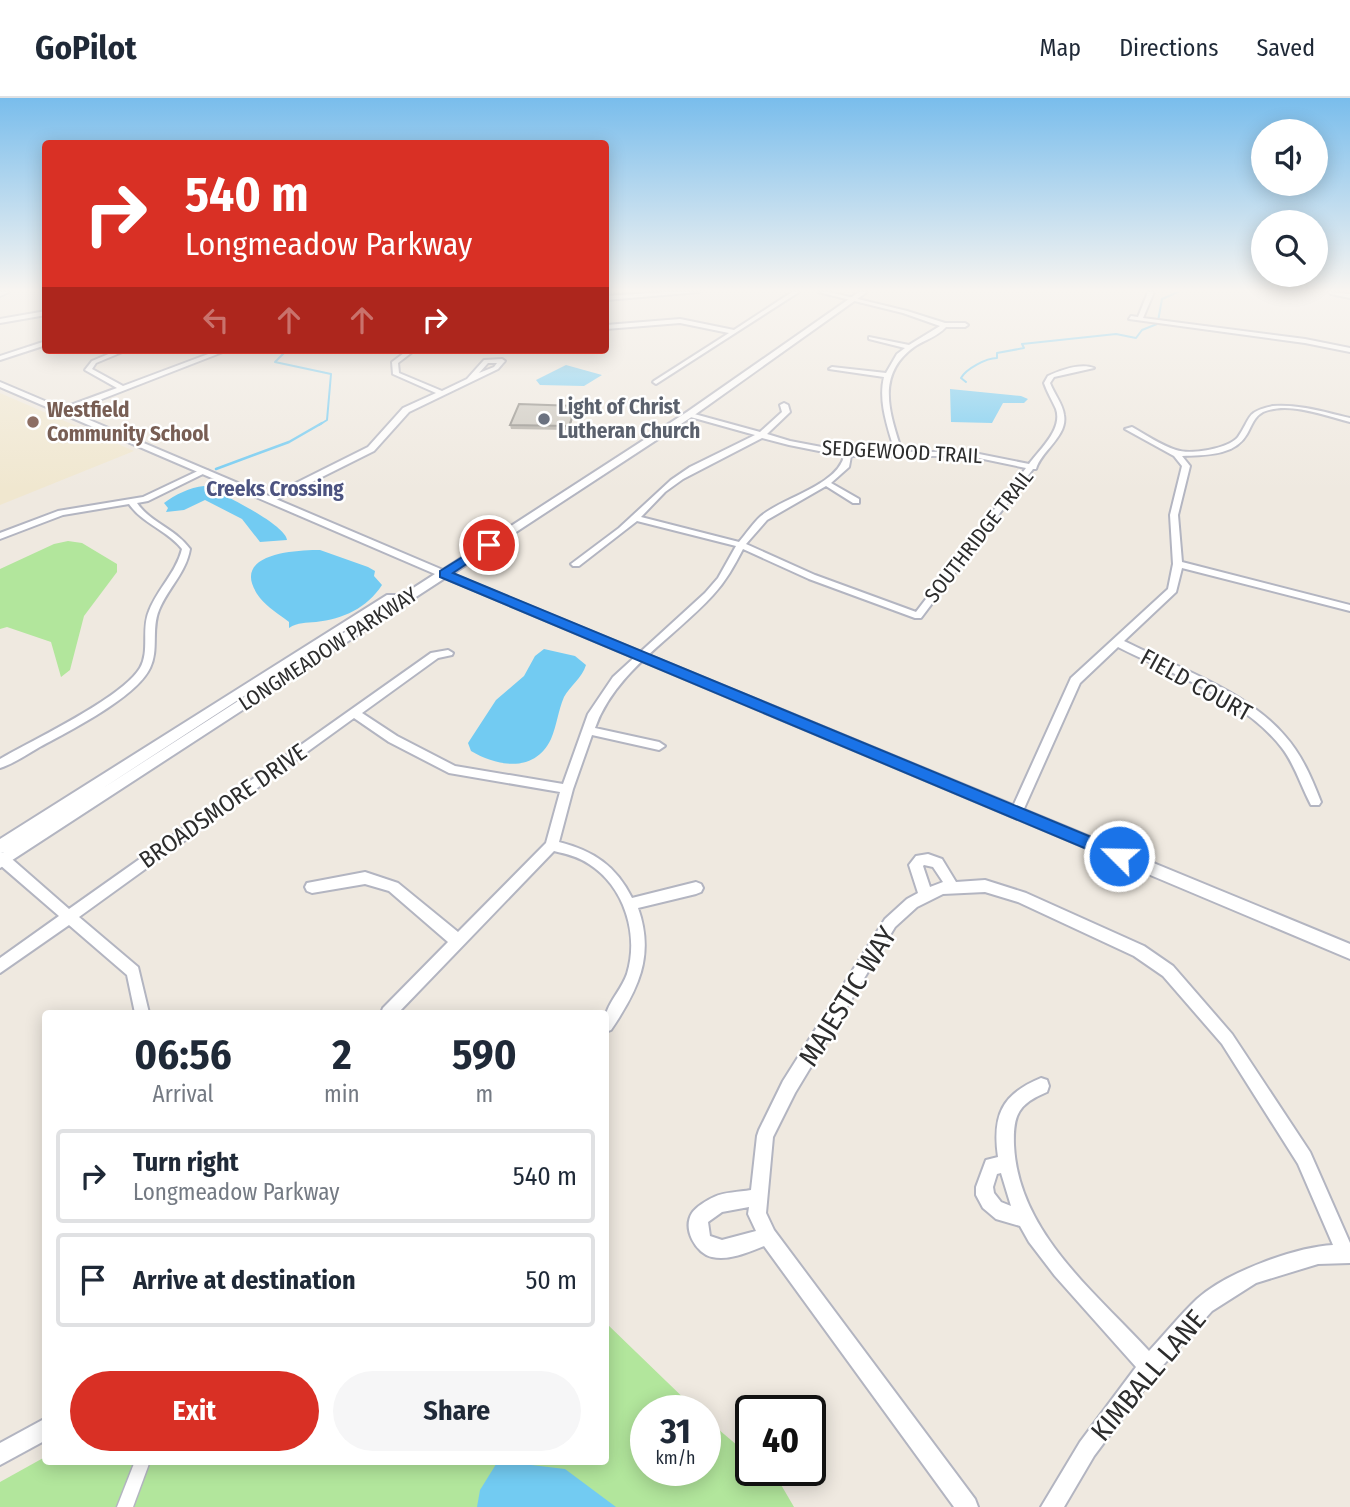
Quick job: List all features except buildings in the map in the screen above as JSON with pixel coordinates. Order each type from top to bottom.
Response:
[{"type":"street","points":[[105,358],[94,362],[88,370],[121,388]]},
{"type":"street","points":[[63,411],[204,358]]},
{"type":"street","points":[[401,358],[395,362],[396,374],[442,393]]},
{"type":"street","points":[[656,382],[693,358]]},
{"type":"street","name":"LONGMEADOW PARKWAY","points":[[1,857],[439,572],[761,358]]},
{"type":"street","name":"LONGMEADOW PARKWAY","points":[[439,572],[690,414],[767,358]]},
{"type":"street","points":[[897,358],[886,375],[884,402],[900,456]]},
{"type":"street","name":"SOUTHRIDGE TRAIL","points":[[635,518],[741,545],[812,577],[918,616],[926,601],[1033,467],[1063,422],[1062,413],[1049,391],[1047,383],[1051,376],[1091,368]]},
{"type":"street","points":[[832,369],[886,375]]},
{"type":"street","points":[[271,499],[371,449],[385,436],[401,414],[470,380]]},
{"type":"street","points":[[0,384],[439,572],[1350,952]]},
{"type":"street","points":[[576,564],[635,518],[650,501],[683,475],[733,453],[784,416],[787,410],[784,405]]},
{"type":"street","points":[[1177,454],[1220,451],[1239,440],[1252,416],[1265,409],[1287,408],[1350,419]]},
{"type":"street","name":"SEDGEWOOD TRAIL","points":[[690,414],[759,435],[848,454],[976,454],[1033,467]]},
{"type":"street","points":[[1017,813],[1075,681],[1173,590],[1178,564],[1174,515],[1186,466],[1177,454],[1129,429]]},
{"type":"street","points":[[391,1010],[552,845],[567,789],[594,714],[617,680],[708,595],[722,579],[741,545],[764,518],[826,483],[846,465],[848,454]]},
{"type":"street","points":[[0,536],[61,513],[132,502],[205,471]]},
{"type":"street","points":[[826,483],[856,501]]},
{"type":"street","points":[[0,764],[117,695],[144,671],[149,654],[149,623],[157,604],[181,568],[186,550],[177,537],[144,519],[132,502]]},
{"type":"street","points":[[1178,564],[1350,608]]},
{"type":"street","name":"FIELD COURT","points":[[1117,642],[1236,703],[1271,728],[1293,755],[1315,802]]},
{"type":"street","name":"BROADSMORE DRIVE","points":[[0,966],[435,655],[448,653]]},
{"type":"street","points":[[354,713],[393,739],[453,770],[567,789]]},
{"type":"street","points":[[590,731],[659,746]]},
{"type":"street","points":[[552,845],[587,856],[605,868],[630,904],[639,930],[635,975],[627,996],[609,1021]]},
{"type":"street","points":[[1,857],[133,972],[141,1010]]},
{"type":"street","points":[[926,897],[916,874],[916,865],[921,860],[926,859],[942,866],[952,888]]},
{"type":"street","points":[[312,887],[365,878],[393,887],[459,942]]},
{"type":"street","name":"MAJESTIC WAY","points":[[967,1507],[768,1236],[757,1214],[765,1136],[789,1087],[890,923],[912,903],[940,888],[985,886],[1021,897],[1139,951],[1168,971],[1227,1039],[1304,1158],[1347,1254]]},
{"type":"street","points":[[630,904],[695,888]]},
{"type":"street","points":[[1041,1086],[1022,1095],[1009,1111],[1005,1144],[1023,1218],[1058,1264],[1149,1366]]},
{"type":"street","points":[[1008,1164],[992,1167],[985,1177],[984,1190],[988,1202],[999,1213],[1023,1218]]},
{"type":"street","points":[[759,1197],[718,1204],[699,1218],[698,1231],[702,1241],[712,1249],[727,1249],[768,1236]]},
{"type":"street","name":"KIMBALL LANE","points":[[1052,1507],[1087,1449],[1149,1366],[1205,1304],[1252,1275],[1318,1255],[1347,1254]]},
{"type":"street","points":[[0,1455],[42,1430]]},
{"type":"street","points":[[125,1507],[142,1465]]},
{"type":"shaded area","name":"Westfield Community School","points":[[0,393],[134,451],[0,505]]},
{"type":"green space","points":[[68,541],[82,543],[117,564],[117,572],[84,616],[70,670],[61,677],[51,642],[7,627],[0,629],[0,569],[54,544]]},
{"type":"green space","points":[[609,1326],[680,1395],[630,1395],[630,1486],[721,1486],[721,1432],[735,1443],[735,1486],[782,1486],[794,1507],[0,1507],[0,1482],[42,1459],[42,1465],[609,1465]]},
{"type":"water","points":[[566,365],[602,375],[584,386],[540,385],[536,380]]},
{"type":"water","points":[[950,389],[1028,399],[1024,403],[1003,403],[992,423],[951,422]]},
{"type":"water","points":[[204,486],[265,518],[284,534],[287,540],[260,542],[242,519],[205,500],[184,510],[166,512],[168,508],[164,503],[168,500]]},
{"type":"water","points":[[320,550],[368,567],[375,571],[374,576],[382,585],[369,600],[354,611],[289,628],[289,622],[260,598],[252,583],[252,572],[257,563],[280,554]]},
{"type":"water","points":[[544,649],[575,656],[586,665],[564,697],[553,734],[544,750],[526,762],[515,764],[493,761],[471,751],[468,743],[496,700],[524,676],[535,656]]},
{"type":"water","points":[[496,1465],[565,1469],[616,1507],[477,1507],[480,1490]]},
{"type":"waterway","points":[[279,358],[275,362],[331,374],[327,420],[319,425]]},
{"type":"waterway","points":[[966,382],[961,378],[972,368],[997,358]]},
{"type":"waterway","points":[[216,469],[289,442],[322,423]]},
{"type":"place","name":"Light of Christ Lutheran Church","points":[[544,419]]},
{"type":"place","name":"Westfield Community School","points":[[33,422]]},
{"type":"district","name":"Creeks Crossing","points":[[275,489]]},
{"type":"route","points":[[489,545],[444,574],[1119,856]]}]
